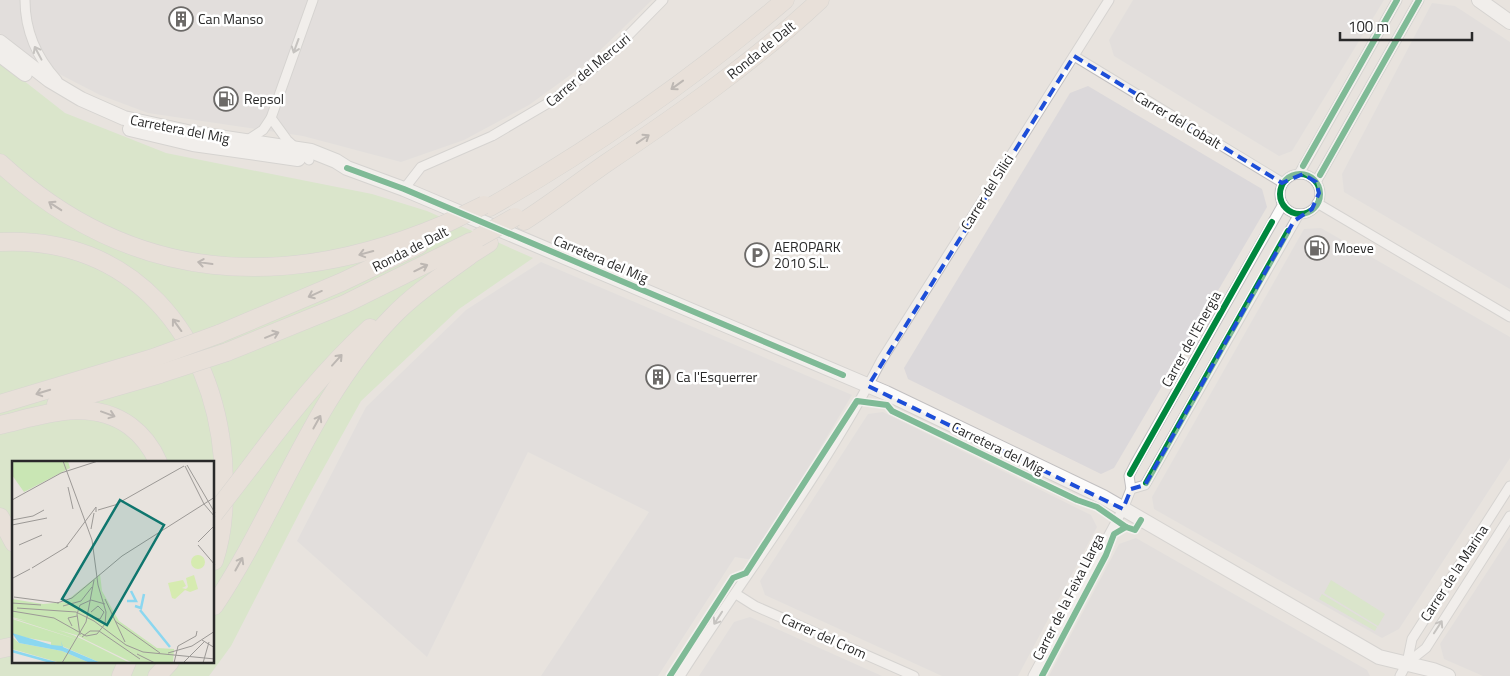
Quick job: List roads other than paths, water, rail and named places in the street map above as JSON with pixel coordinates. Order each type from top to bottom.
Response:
[{"type":"highway","points":[[717,56],[775,0]]},
{"type":"highway","name":"Ronda de Dalt","points":[[158,365],[219,334],[342,282],[548,174],[620,126],[717,56],[785,0]]},
{"type":"highway","name":"Ronda de Dalt","points":[[483,241],[602,166],[706,93],[817,4]]},
{"type":"highway","points":[[0,163],[45,200],[98,231],[162,255],[210,264],[260,268],[328,262],[392,245],[449,226]]},
{"type":"highway","points":[[215,604],[321,415],[352,365],[377,333],[406,303],[469,256],[483,241]]},
{"type":"highway","points":[[5,411],[158,365],[227,352],[345,304],[483,241]]},
{"type":"highway","points":[[0,242],[31,242],[68,248],[112,266],[133,280],[168,312],[183,333],[196,354],[216,416],[224,480],[223,515],[215,556]]},
{"type":"highway","points":[[215,513],[286,420],[345,351],[403,299],[469,256]]},
{"type":"highway","points":[[207,384],[212,418],[210,461]]},
{"type":"highway","points":[[5,411],[72,410],[101,412],[112,416],[138,432],[148,443],[157,461]]},
{"type":"highway","points":[[0,517],[12,539]]},
{"type":"highway","points":[[121,676],[126,664]]},
{"type":"highway","points":[[153,676],[162,664]]},
{"type":"highway","points":[[157,676],[168,664]]},
{"type":"street","points":[[25,0],[32,41],[50,72],[68,91]]},
{"type":"street","points":[[245,142],[263,130],[271,118],[313,0]]},
{"type":"street","name":"Carrer del Mercuri","points":[[404,189],[421,168],[492,136],[555,99],[606,58],[663,0]]},
{"type":"street","name":"Carrer del Silici","points":[[680,676],[806,487],[868,386],[880,361],[1109,0]]},
{"type":"street","points":[[1299,174],[1397,0]]},
{"type":"street","points":[[1316,182],[1418,0]]},
{"type":"street","points":[[1478,0],[1510,22]]},
{"type":"street","name":"Carretera del Mig","points":[[0,42],[27,65],[68,91],[124,118],[162,128],[322,154],[347,168],[404,189],[868,386],[1086,489],[1379,656],[1448,676]]},
{"type":"street","name":"Carretera del Mig","points":[[0,55],[62,98],[126,128],[193,144],[309,160],[338,169],[347,168]]},
{"type":"street","name":"Carrer del Cobalt","points":[[1074,56],[1283,184]]},
{"type":"street","points":[[271,118],[296,149],[309,160]]},
{"type":"street","points":[[1299,174],[1309,177],[1316,182],[1319,193],[1317,203],[1308,212],[1299,214],[1289,210],[1283,204],[1280,191],[1283,184],[1291,176],[1299,174]]},
{"type":"street","points":[[1317,203],[1510,317]]},
{"type":"street","name":"Carrer de l'Energia","points":[[1123,509],[1132,489],[1129,476],[1135,464],[1283,204]]},
{"type":"street","name":"Carrer de l'Energia","points":[[1132,489],[1146,482],[1299,214]]},
{"type":"street","name":"Carrer de la Marina","points":[[1407,663],[1412,639],[1510,486]]},
{"type":"street","name":"Carrer de la Feixa Llarga","points":[[1033,676],[1123,509]]},
{"type":"street","points":[[1400,676],[1407,663],[1426,648],[1510,516]]},
{"type":"street","name":"Carrer del Crom","points":[[736,594],[755,606],[914,676]]},
{"type":"place","name":"Can Manso","points":[[181,19]]},
{"type":"place","name":"Repsol","points":[[226,99]]},
{"type":"place","name":"Moeve","points":[[1317,248]]},
{"type":"place","name":"AEROPARK 2010 S.L.","points":[[757,255]]},
{"type":"place","name":"Ca l'Esquerrer","points":[[658,377]]}]
